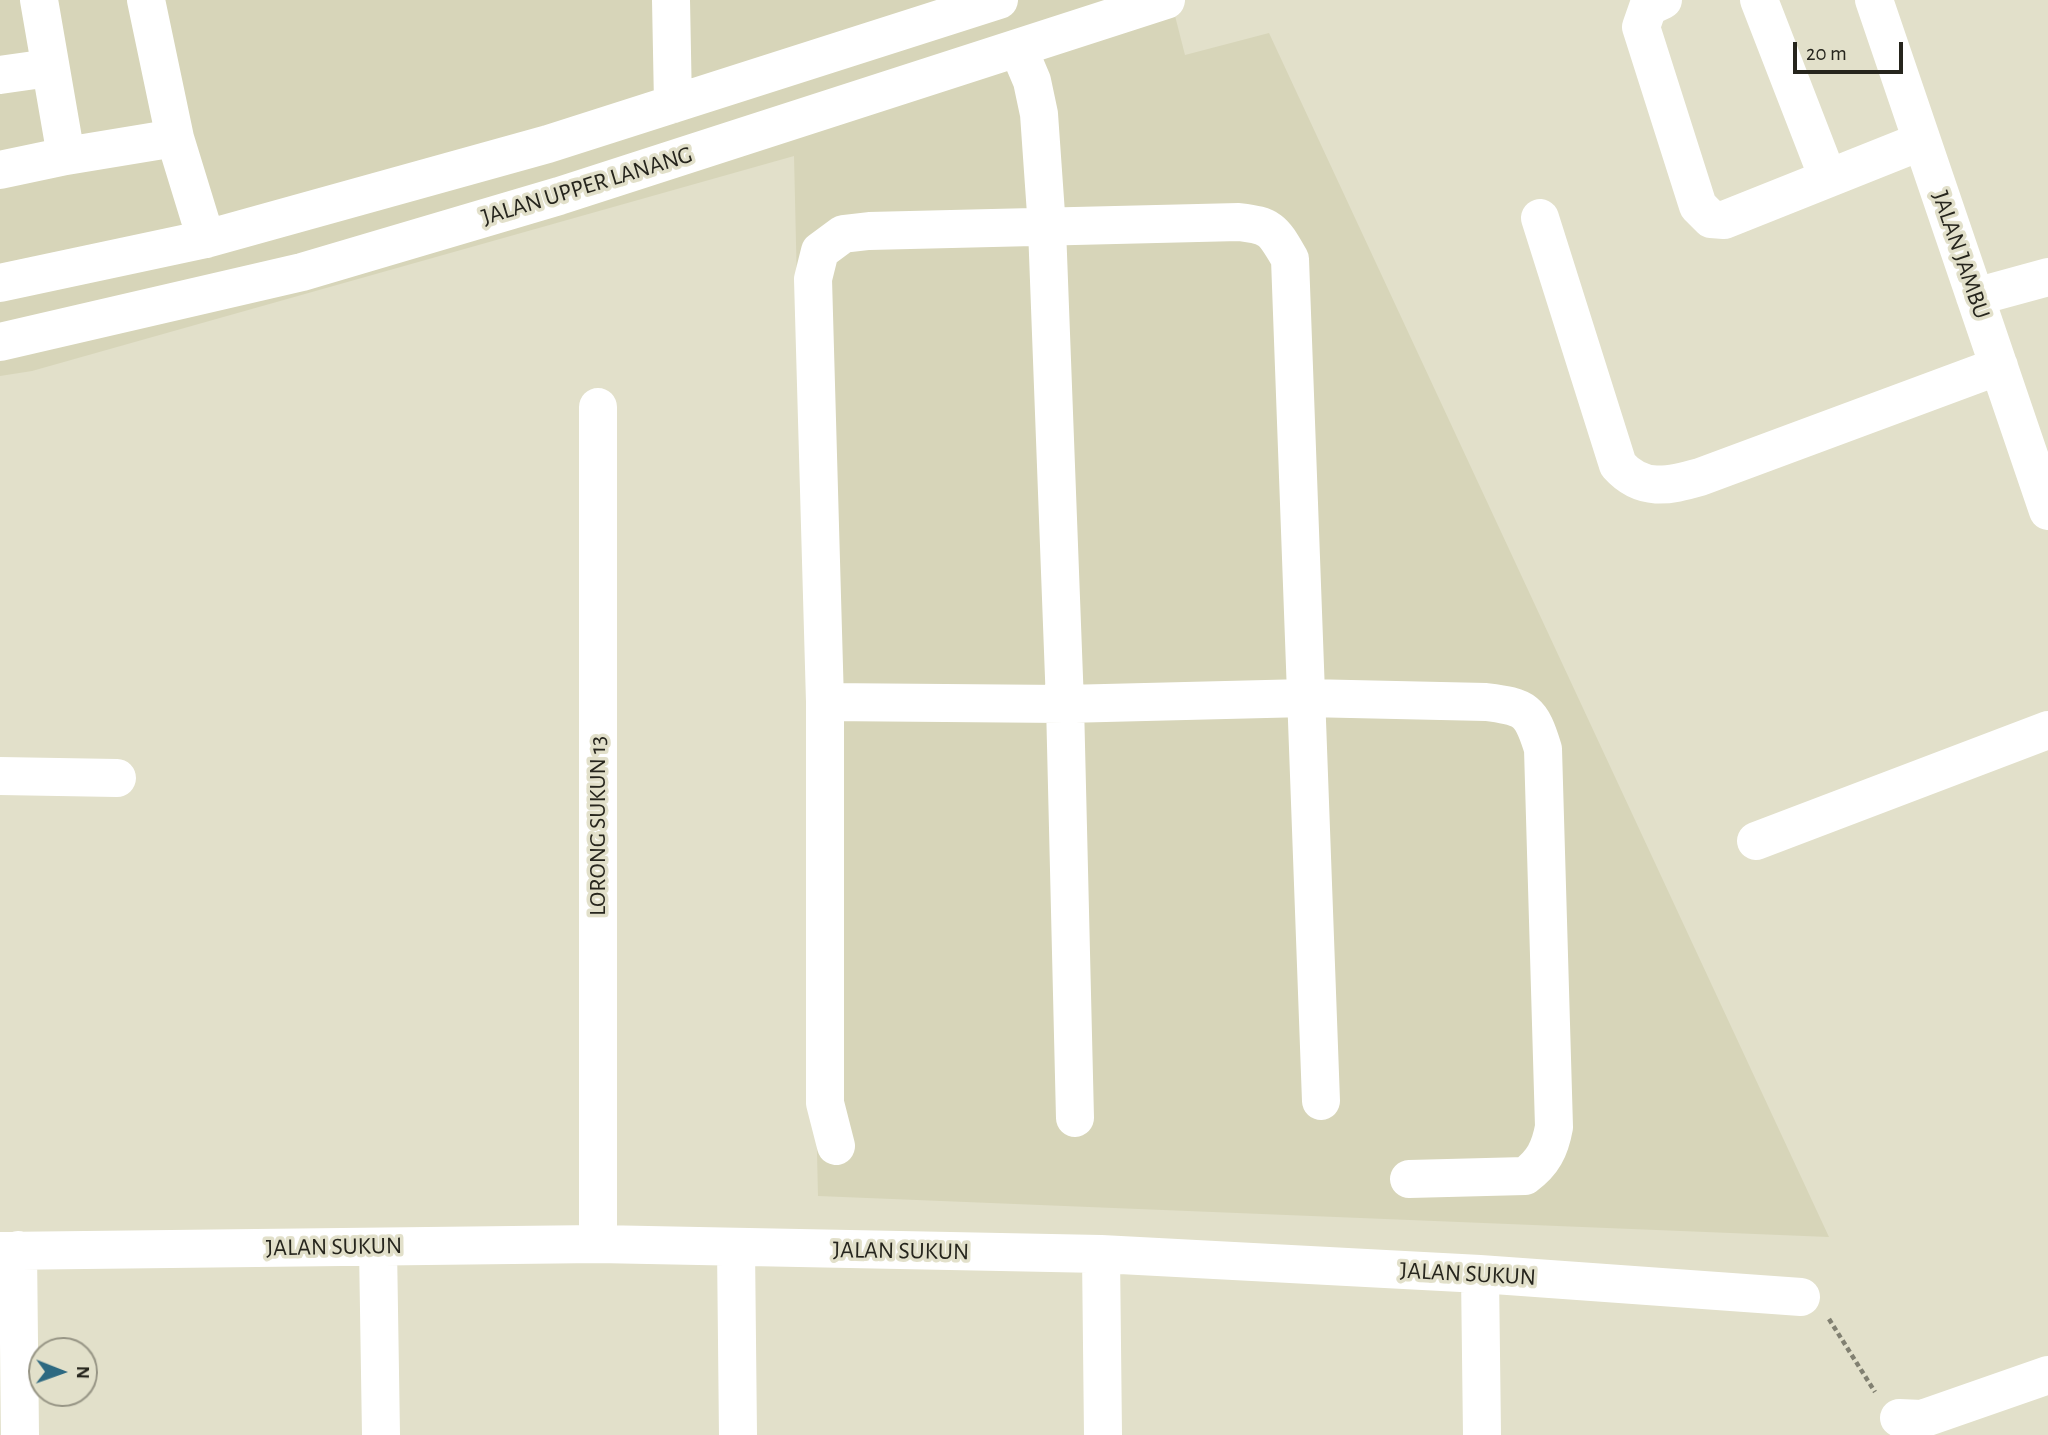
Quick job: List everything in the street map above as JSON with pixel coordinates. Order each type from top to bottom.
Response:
[{"type":"street","points":[[39,0],[66,156]]},
{"type":"street","points":[[146,0],[176,138],[206,239]]},
{"type":"street","points":[[671,0],[673,104]]},
{"type":"street","points":[[0,283],[206,239],[548,144],[999,0]]},
{"type":"street","name":"JALAN UPPER LANANG","points":[[0,342],[302,272],[559,196],[1166,0]]},
{"type":"street","points":[[1663,0],[1648,7],[1641,27],[1698,206],[1711,219],[1724,220],[1922,141]]},
{"type":"street","points":[[1759,0],[1828,178]]},
{"type":"street","name":"JALAN JAMBU","points":[[1874,0],[2048,511]]},
{"type":"street","points":[[1018,48],[1032,81],[1039,114],[1047,228],[1065,704],[1075,1118]]},
{"type":"street","points":[[0,75],[50,68]]},
{"type":"street","points":[[0,170],[176,138]]},
{"type":"street","points":[[1540,218],[1619,465],[1628,476],[1642,482],[1658,486],[1700,477],[1999,366]]},
{"type":"street","points":[[836,1146],[825,1102],[825,702],[813,279],[820,251],[843,234],[869,231],[1238,222],[1262,225],[1276,236],[1290,259],[1321,1101]]},
{"type":"street","points":[[1975,297],[2048,277]]},
{"type":"street","name":"LORONG SUKUN 13","points":[[598,407],[598,1244]]},
{"type":"street","points":[[825,702],[1065,704],[1306,698],[1486,702],[1525,710],[1536,728],[1543,750],[1554,1127],[1551,1145],[1538,1166],[1525,1176],[1409,1179]]},
{"type":"street","points":[[1756,841],[2048,730]]},
{"type":"street","points":[[0,776],[117,778]]},
{"type":"street","name":"JALAN SUKUN","points":[[9,1251],[598,1244],[1101,1254],[1480,1274],[1801,1297]]},
{"type":"street","points":[[378,1247],[381,1435]]},
{"type":"street","points":[[736,1247],[737,1435]]},
{"type":"street","points":[[9,1251],[20,1435]]},
{"type":"street","points":[[1101,1254],[1103,1435]]},
{"type":"street","points":[[1480,1274],[1482,1435]]},
{"type":"street","points":[[1899,1418],[1922,1419],[2048,1375]]},
{"type":"path","points":[[1801,1297],[1827,1316],[1879,1399],[1899,1418]]},
{"type":"shaded area","points":[[0,0],[1171,0],[1185,55],[1269,33],[1829,1237],[818,1196],[794,156],[32,371],[0,376]]}]
